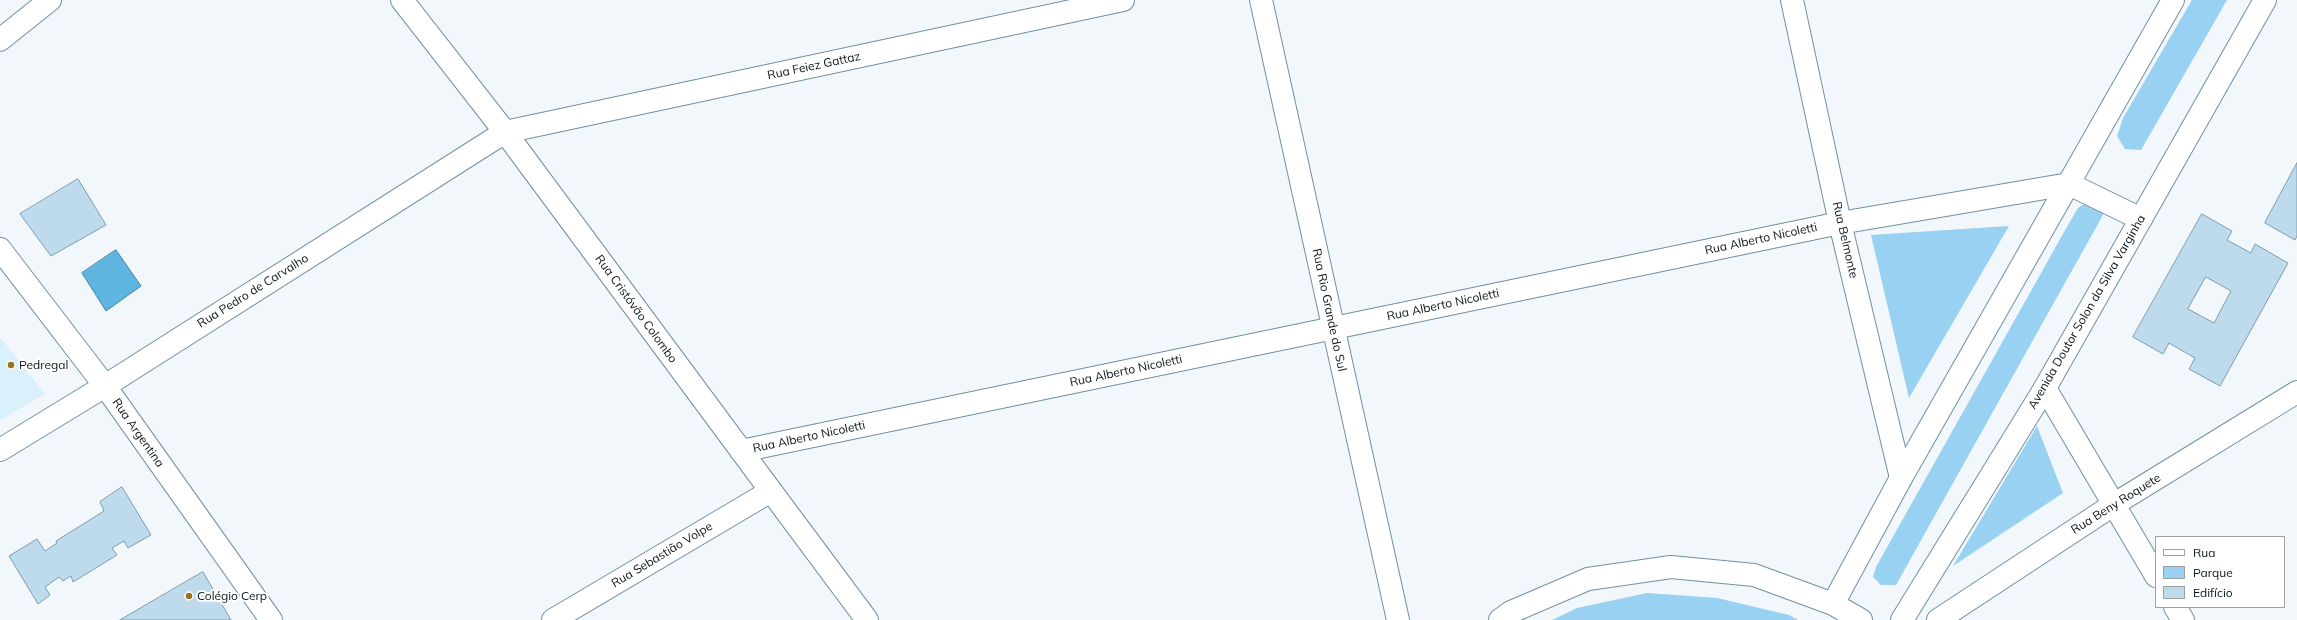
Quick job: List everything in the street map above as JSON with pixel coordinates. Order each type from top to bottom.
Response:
[{"type":"street","points":[[0,40],[50,0]]},
{"type":"street","name":"Rua Cristóvão Colombo","points":[[402,0],[505,132],[867,620]]},
{"type":"street","name":"Rua Feiez Gattaz","points":[[505,132],[1123,0]]},
{"type":"street","name":"Rua Rio Grande do Sul","points":[[1261,0],[1398,620]]},
{"type":"street","name":"Rua Belmonte","points":[[1792,0],[1840,223],[1901,478]]},
{"type":"street","points":[[1833,604],[1901,478],[2173,0]]},
{"type":"street","name":"Avenida Doutor Solon da Silva Varginha","points":[[1902,620],[2045,388],[2265,0]]},
{"type":"street","name":"Rua Pedro de Carvalho","points":[[0,450],[105,386],[505,132]]},
{"type":"street","points":[[2069,184],[2142,219]]},
{"type":"street","name":"Rua Alberto Nicoletti","points":[[741,451],[1840,223],[2069,184]]},
{"type":"street","name":"Rua Argentina","points":[[0,249],[105,386],[271,620]]},
{"type":"street","points":[[2045,388],[2155,574]]},
{"type":"street","name":"Rua Beny Roquete","points":[[1938,620],[2113,505],[2297,392]]},
{"type":"street","name":"Rua Sebastião Volpe","points":[[553,620],[771,491]]},
{"type":"street","points":[[1500,620],[1510,612],[1588,579],[1671,567],[1754,575],[1833,604],[1861,620]]},
{"type":"street","points":[[2176,608],[2183,620]]},
{"type":"shaded area","points":[[116,250],[141,286],[106,311],[82,273]]},
{"type":"shaded area","name":"Pedregal","points":[[0,337],[45,394],[0,420]]},
{"type":"green space","points":[[2192,0],[2227,0],[2141,150],[2125,149],[2117,136],[2123,118]]},
{"type":"green space","points":[[2090,200],[2102,207],[2103,215],[1896,585],[1881,585],[1873,577],[1876,567],[2068,225],[2078,208]]},
{"type":"green space","points":[[2009,226],[1909,398],[1871,235]]},
{"type":"green space","points":[[2037,426],[2063,493],[1953,566]]},
{"type":"green space","points":[[1647,593],[1717,598],[1789,615],[1798,620],[1552,620],[1577,608]]},
{"type":"building","points":[[2297,163],[2297,236],[2295,240],[2265,223]]},
{"type":"building","points":[[78,179],[106,225],[51,256],[20,214]]},
{"type":"building","points":[[2202,214],[2232,231],[2227,240],[2251,253],[2255,244],[2288,263],[2220,386],[2189,369],[2195,358],[2169,343],[2163,354],[2133,337]],"holes":[[[2206,277],[2231,291],[2214,323],[2188,309]]]},
{"type":"building","points":[[122,487],[151,535],[128,548],[124,541],[112,548],[117,555],[73,582],[71,576],[63,581],[59,577],[45,587],[50,595],[38,604],[9,556],[37,539],[45,551],[57,543],[56,541],[104,511],[100,502]]},
{"type":"building","name":"Colégio Cerp","points":[[203,572],[231,620],[120,620]]},
{"type":"place","name":"Pedregal","points":[[11,365]]},
{"type":"place","name":"Colégio Cerp","points":[[189,596]]}]
